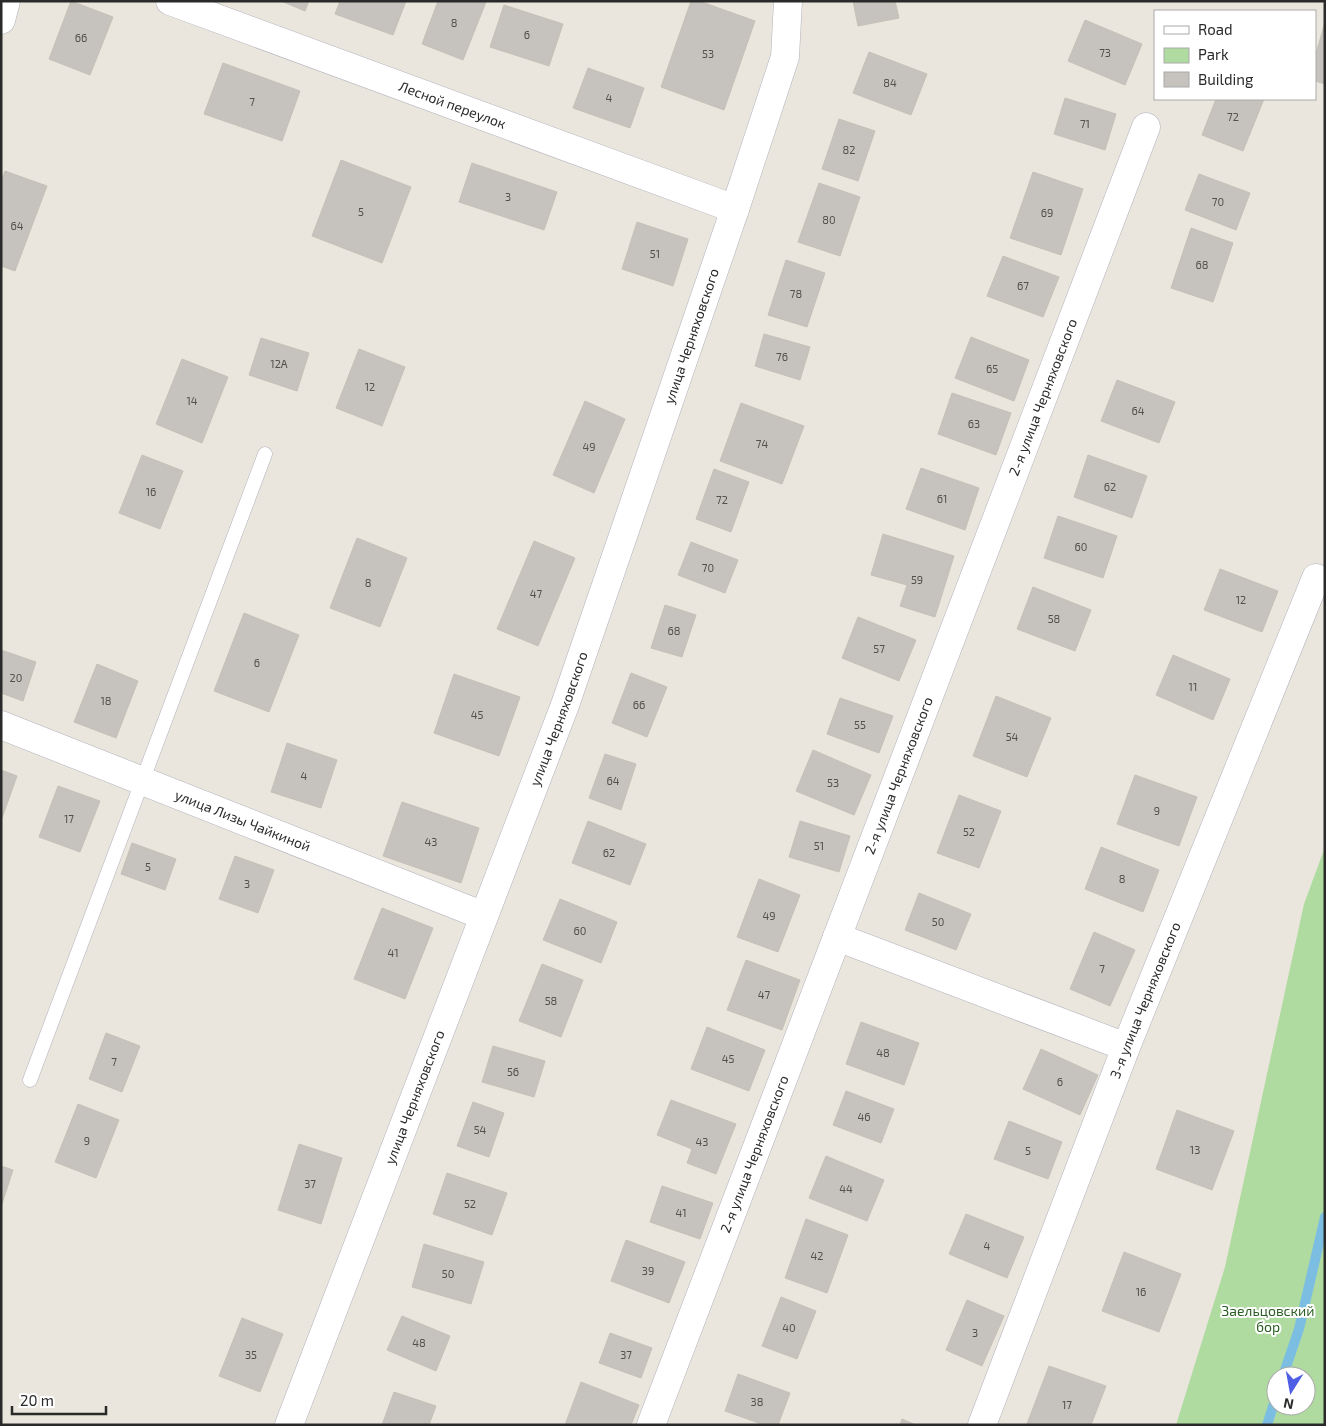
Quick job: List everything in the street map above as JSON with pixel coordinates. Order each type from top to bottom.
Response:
[{"type":"street","points":[[1,20],[6,1]]},
{"type":"street","name":"Лесной переулок","points":[[170,1],[735,209]]},
{"type":"street","name":"улица Черняховского","points":[[289,1425],[565,705],[785,58],[788,1]]},
{"type":"street","name":"2-я улица Черняховского","points":[[651,1425],[1146,127]]},
{"type":"street","name":"3-я улица Черняховского","points":[[982,1425],[1126,1047],[1316,578]]},
{"type":"street","name":"улица Лизы Чайкиной","points":[[1,725],[484,916]]},
{"type":"street","points":[[837,937],[1126,1047]]},
{"type":"lane","points":[[30,1080],[265,454]]},
{"type":"green space","name":"Заельцовский бор","points":[[1325,847],[1325,1425],[1176,1425],[1225,1267],[1304,904]]},
{"type":"building","points":[[71,1],[113,17],[90,75],[49,59]]},
{"type":"building","points":[[281,1],[309,1],[305,11]]},
{"type":"building","points":[[340,1],[406,1],[393,35],[335,14]]},
{"type":"building","points":[[438,1],[486,2],[463,60],[422,44]]},
{"type":"building","points":[[691,1],[699,1],[755,21],[724,110],[661,87]]},
{"type":"building","points":[[853,1],[895,1],[899,18],[858,26]]},
{"type":"building","points":[[504,5],[563,24],[549,66],[490,47]]},
{"type":"building","points":[[1085,20],[1142,44],[1125,85],[1068,61]]},
{"type":"building","points":[[1325,22],[1325,84],[1316,81],[1316,54]]},
{"type":"building","points":[[869,52],[927,74],[911,115],[853,93]]},
{"type":"building","points":[[223,63],[300,91],[282,141],[204,114]]},
{"type":"building","points":[[588,68],[644,88],[630,128],[573,108]]},
{"type":"building","points":[[1065,98],[1116,114],[1105,150],[1054,134]]},
{"type":"building","points":[[1216,100],[1264,100],[1243,151],[1202,135]]},
{"type":"building","points":[[839,119],[875,131],[858,181],[822,169]]},
{"type":"building","points":[[341,160],[411,187],[382,263],[312,236]]},
{"type":"building","points":[[472,163],[557,192],[544,230],[459,202]]},
{"type":"building","points":[[5,171],[47,186],[15,271],[1,266],[1,181]]},
{"type":"building","points":[[1033,172],[1083,189],[1061,255],[1010,238]]},
{"type":"building","points":[[1199,174],[1250,193],[1236,230],[1185,210]]},
{"type":"building","points":[[819,183],[860,197],[840,256],[798,242]]},
{"type":"building","points":[[637,222],[688,239],[673,286],[622,269]]},
{"type":"building","points":[[1191,228],[1233,243],[1213,302],[1171,288]]},
{"type":"building","points":[[1003,256],[1059,277],[1043,317],[987,296]]},
{"type":"building","points":[[786,260],[825,273],[807,327],[768,315]]},
{"type":"building","points":[[764,334],[810,347],[800,380],[755,366]]},
{"type":"building","points":[[971,337],[1029,360],[1014,401],[955,378]]},
{"type":"building","points":[[261,338],[309,353],[297,391],[249,375]]},
{"type":"building","points":[[359,349],[405,367],[382,426],[336,408]]},
{"type":"building","points":[[182,359],[228,377],[202,443],[156,424]]},
{"type":"building","points":[[1117,380],[1175,402],[1159,443],[1101,421]]},
{"type":"building","points":[[952,393],[1011,413],[996,455],[938,434]]},
{"type":"building","points":[[585,401],[625,419],[594,493],[553,475]]},
{"type":"building","points":[[741,403],[804,426],[782,484],[720,461]]},
{"type":"building","points":[[142,455],[183,471],[160,529],[119,513]]},
{"type":"building","points":[[1088,455],[1147,476],[1132,518],[1074,497]]},
{"type":"building","points":[[921,468],[979,488],[965,530],[906,509]]},
{"type":"building","points":[[714,469],[749,482],[731,532],[696,519]]},
{"type":"building","points":[[1058,516],[1117,536],[1103,578],[1044,558]]},
{"type":"building","points":[[883,534],[954,556],[935,617],[900,606],[907,585],[871,575]]},
{"type":"building","points":[[357,538],[407,558],[380,627],[330,608]]},
{"type":"building","points":[[534,541],[575,558],[538,646],[497,629]]},
{"type":"building","points":[[691,542],[738,560],[725,593],[678,575]]},
{"type":"building","points":[[1220,569],[1278,591],[1262,632],[1204,610]]},
{"type":"building","points":[[1033,587],[1091,610],[1075,651],[1017,629]]},
{"type":"building","points":[[665,605],[696,615],[682,657],[651,648]]},
{"type":"building","points":[[244,613],[299,635],[269,712],[214,691]]},
{"type":"building","points":[[858,617],[916,640],[899,681],[842,658]]},
{"type":"building","points":[[1,650],[36,662],[23,701],[1,693]]},
{"type":"building","points":[[1173,655],[1230,679],[1213,720],[1156,695]]},
{"type":"building","points":[[97,664],[138,681],[116,738],[74,722]]},
{"type":"building","points":[[631,673],[667,687],[647,737],[612,723]]},
{"type":"building","points":[[454,674],[520,697],[499,756],[434,733]]},
{"type":"building","points":[[996,696],[1051,718],[1027,777],[973,756]]},
{"type":"building","points":[[840,698],[893,716],[879,753],[827,734]]},
{"type":"building","points":[[287,743],[337,760],[321,808],[271,792]]},
{"type":"building","points":[[813,750],[871,775],[854,815],[796,791]]},
{"type":"building","points":[[605,754],[636,764],[621,810],[589,798]]},
{"type":"building","points":[[1,770],[17,776],[2,818],[1,817]]},
{"type":"building","points":[[1135,775],[1197,797],[1179,846],[1117,824]]},
{"type":"building","points":[[58,786],[100,801],[80,852],[39,837]]},
{"type":"building","points":[[959,795],[1001,811],[979,868],[937,853]]},
{"type":"building","points":[[402,802],[479,828],[461,883],[383,856]]},
{"type":"building","points":[[588,821],[646,844],[630,885],[572,863]]},
{"type":"building","points":[[800,821],[850,836],[839,872],[789,857]]},
{"type":"building","points":[[132,843],[176,859],[165,890],[121,874]]},
{"type":"building","points":[[1101,847],[1159,870],[1143,912],[1085,889]]},
{"type":"building","points":[[235,856],[274,870],[258,913],[219,899]]},
{"type":"building","points":[[759,879],[800,895],[778,952],[737,937]]},
{"type":"building","points":[[919,893],[971,914],[956,950],[905,930]]},
{"type":"building","points":[[560,899],[617,922],[601,963],[543,940]]},
{"type":"building","points":[[382,908],[433,928],[405,999],[354,979]]},
{"type":"building","points":[[1094,932],[1135,950],[1110,1006],[1070,989]]},
{"type":"building","points":[[746,960],[800,980],[782,1030],[727,1010]]},
{"type":"building","points":[[542,964],[583,980],[561,1037],[519,1021]]},
{"type":"building","points":[[861,1022],[919,1043],[904,1085],[846,1064]]},
{"type":"building","points":[[707,1027],[765,1050],[749,1091],[691,1069]]},
{"type":"building","points":[[106,1033],[140,1046],[122,1092],[89,1079]]},
{"type":"building","points":[[493,1046],[545,1061],[534,1097],[482,1082]]},
{"type":"building","points":[[1041,1049],[1098,1075],[1080,1115],[1023,1089]]},
{"type":"building","points":[[846,1091],[894,1109],[881,1143],[833,1125]]},
{"type":"building","points":[[671,1100],[736,1124],[716,1174],[687,1163],[692,1149],[657,1135]]},
{"type":"building","points":[[473,1102],[504,1113],[489,1157],[457,1146]]},
{"type":"building","points":[[78,1104],[119,1120],[96,1178],[55,1162]]},
{"type":"building","points":[[1177,1110],[1234,1131],[1212,1190],[1156,1169]]},
{"type":"building","points":[[1009,1121],[1062,1142],[1048,1179],[994,1159]]},
{"type":"building","points":[[299,1144],[342,1158],[321,1224],[278,1210]]},
{"type":"building","points":[[826,1156],[884,1180],[867,1221],[809,1198]]},
{"type":"building","points":[[1,1166],[13,1170],[1,1207]]},
{"type":"building","points":[[447,1173],[507,1193],[492,1235],[433,1214]]},
{"type":"building","points":[[662,1186],[713,1203],[700,1239],[650,1222]]},
{"type":"building","points":[[966,1214],[1024,1237],[1007,1278],[949,1254]]},
{"type":"building","points":[[806,1219],[848,1235],[827,1293],[785,1278]]},
{"type":"building","points":[[626,1240],[685,1262],[669,1303],[611,1281]]},
{"type":"building","points":[[424,1244],[484,1262],[471,1304],[412,1287]]},
{"type":"building","points":[[1124,1252],[1181,1274],[1159,1332],[1102,1311]]},
{"type":"building","points":[[781,1297],[816,1311],[797,1359],[762,1346]]},
{"type":"building","points":[[967,1300],[1004,1316],[982,1366],[946,1350]]},
{"type":"building","points":[[402,1316],[450,1336],[436,1371],[387,1350]]},
{"type":"building","points":[[242,1318],[283,1334],[260,1392],[219,1376]]},
{"type":"building","points":[[610,1333],[652,1348],[641,1378],[599,1363]]},
{"type":"building","points":[[1049,1366],[1106,1386],[1091,1425],[1027,1424]]},
{"type":"building","points":[[738,1374],[790,1393],[778,1425],[764,1425],[725,1411]]},
{"type":"building","points":[[581,1382],[639,1405],[631,1425],[565,1425]]},
{"type":"building","points":[[394,1392],[436,1406],[429,1425],[382,1425]]},
{"type":"building","points":[[902,1419],[916,1425],[900,1425]]},
{"type":"waterway","points":[[1286,1366],[1299,1329],[1325,1217]]},
{"type":"waterway","points":[[1267,1425],[1270,1416]]}]
